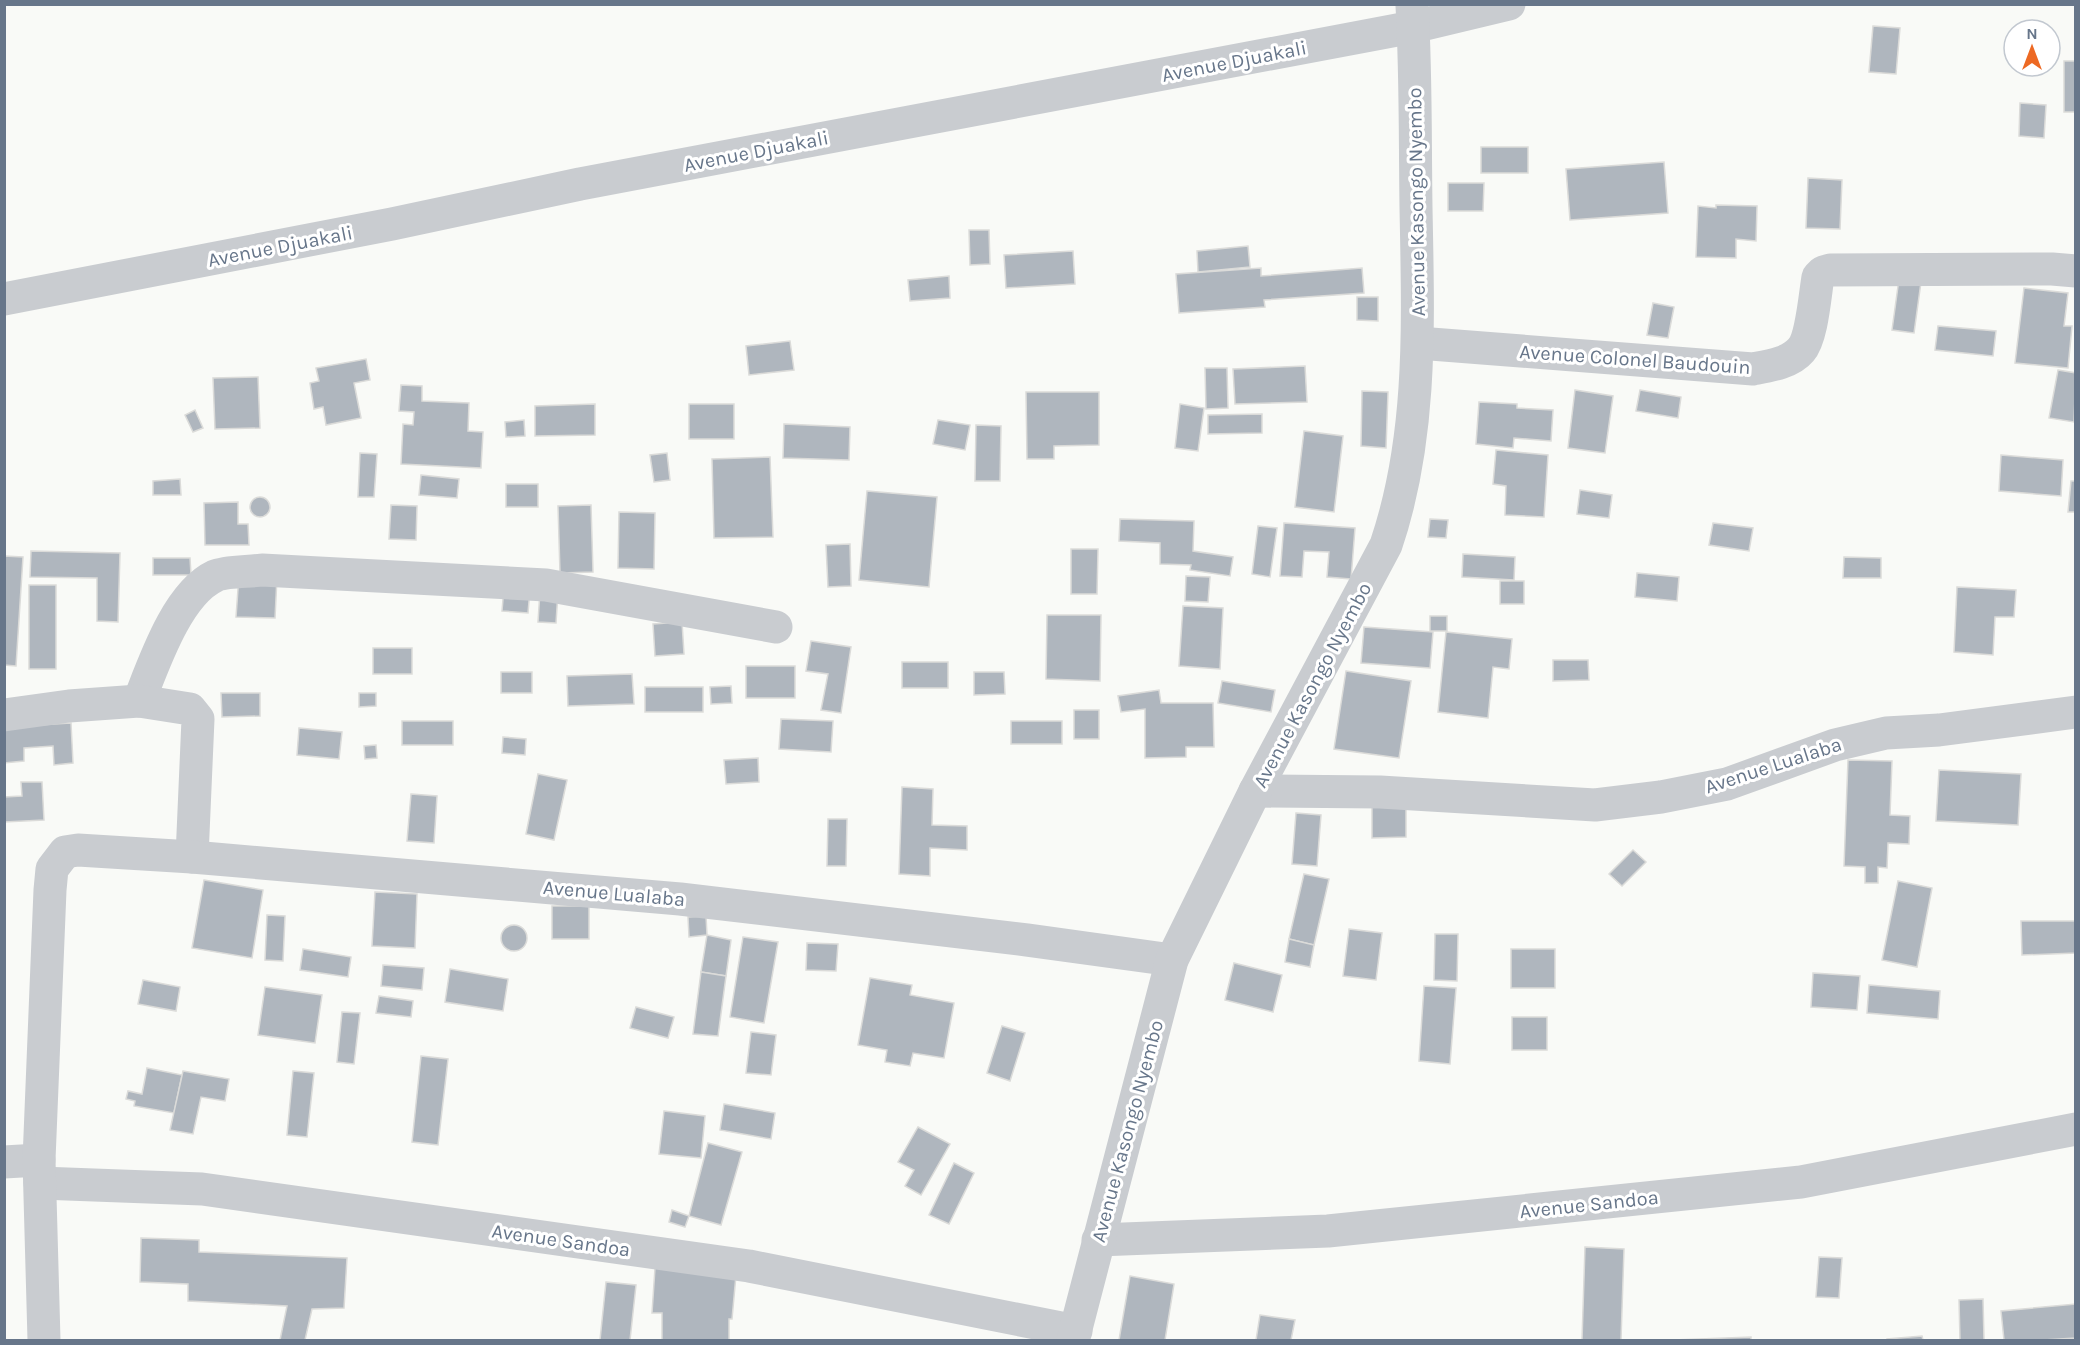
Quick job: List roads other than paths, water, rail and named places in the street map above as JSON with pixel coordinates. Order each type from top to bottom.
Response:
[{"type":"street","name":"Avenue Djuakali","points":[[4,299],[392,224],[1412,16],[1509,4]]},
{"type":"street","name":"Avenue Kasongo Nyembo","points":[[1075,1336],[1172,960],[1255,791],[1386,545],[1393,525],[1412,430],[1418,344],[1412,16]]},
{"type":"street","name":"Avenue Colonel Baudouin","points":[[1418,344],[1753,369],[1773,366],[1801,350],[1807,340],[1818,277],[1823,272],[1830,270],[2052,268],[2076,271]]},
{"type":"street","points":[[139,701],[163,642],[193,592],[216,575],[262,570],[546,585],[776,627]]},
{"type":"street","points":[[4,715],[69,705],[139,701],[190,709],[198,720],[192,857]]},
{"type":"street","name":"Avenue Lualaba","points":[[1255,791],[1380,792],[1595,805],[1661,797],[1727,784],[1835,745],[1886,733],[1939,730],[2076,712]]},
{"type":"street","name":"Avenue Lualaba","points":[[40,1171],[50,890],[52,869],[65,852],[78,850],[192,857],[681,899],[1027,940],[1172,960]]},
{"type":"street","name":"Avenue Sandoa","points":[[1098,1240],[1328,1231],[1801,1182],[2076,1129]]},
{"type":"street","name":"Avenue Sandoa","points":[[4,1162],[40,1171],[202,1189],[749,1266],[1075,1336]]},
{"type":"street","points":[[40,1171],[44,1341]]}]
